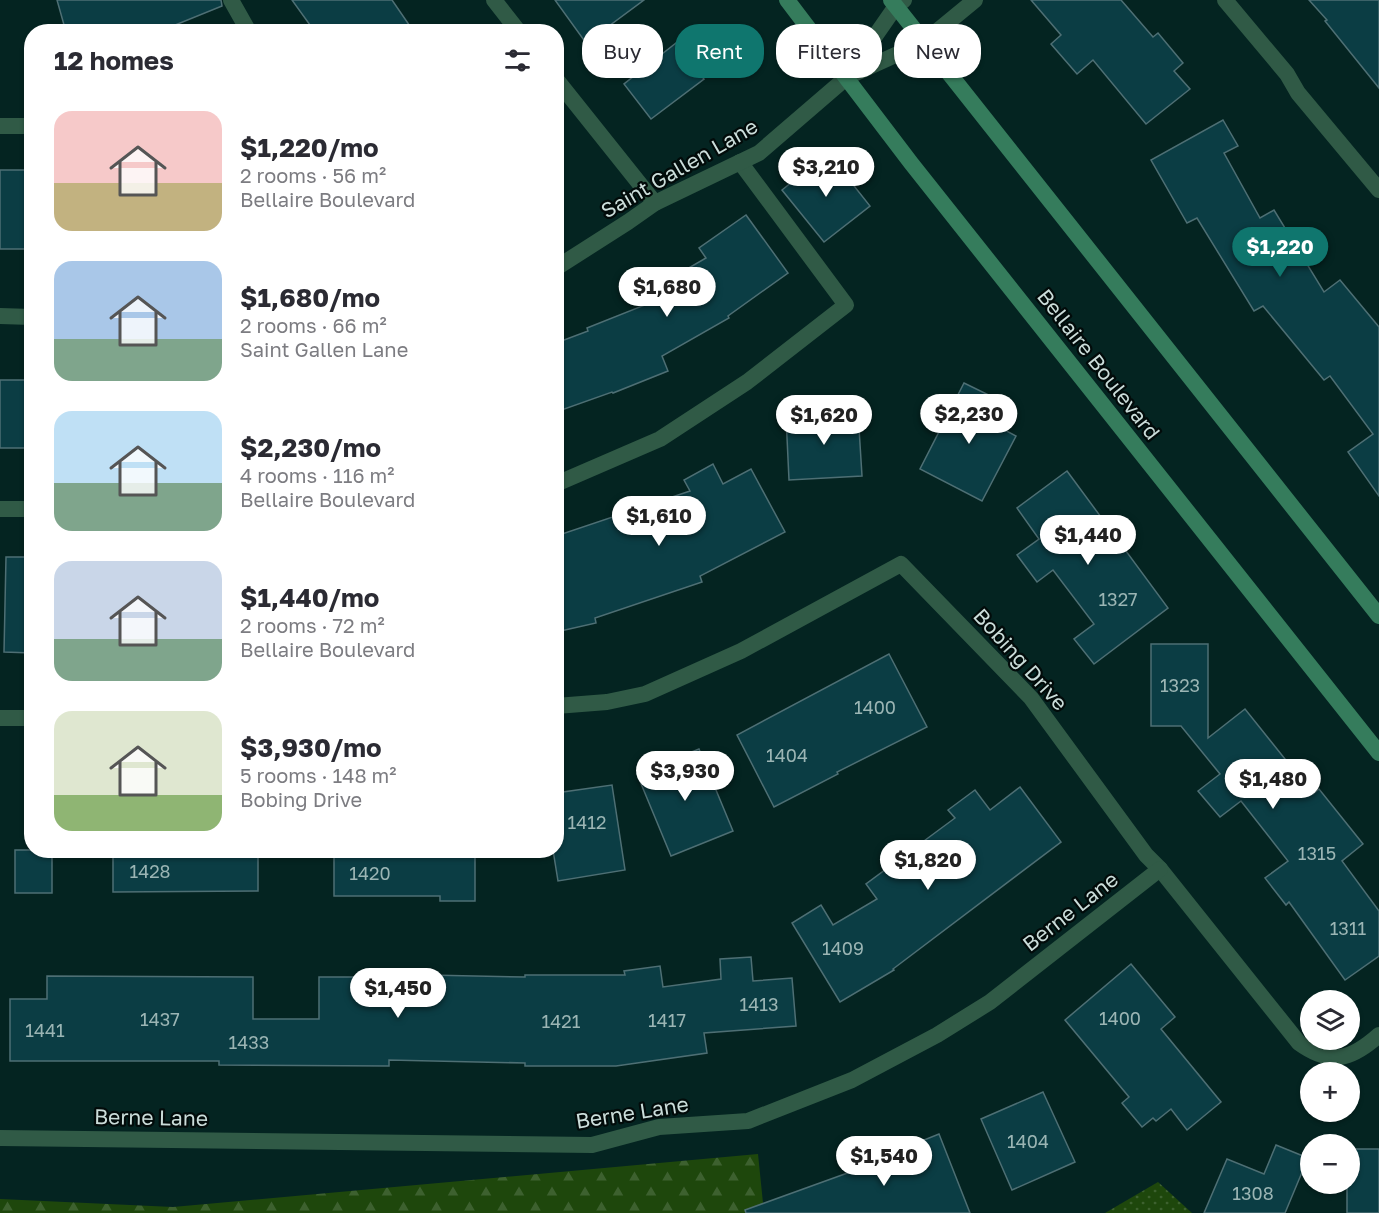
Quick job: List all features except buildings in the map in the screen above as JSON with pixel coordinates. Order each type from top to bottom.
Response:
[{"type":"main road","name":"Bellaire Boulevard","points":[[787,0],[805,24]]},
{"type":"main road","points":[[897,2],[912,24]]},
{"type":"main road","name":"Bellaire Boulevard","points":[[846,78],[1379,753]]},
{"type":"main road","points":[[953,78],[1379,616]]},
{"type":"street","points":[[231,0],[244,24]]},
{"type":"street","points":[[494,0],[513,24]]},
{"type":"street","points":[[946,24],[975,0]]},
{"type":"street","points":[[1225,0],[1287,74],[1298,93],[1379,190]]},
{"type":"street","points":[[882,24],[897,2]]},
{"type":"street","name":"Saint Gallen Lane","points":[[564,263],[655,203],[759,153],[846,78]]},
{"type":"street","points":[[564,89],[655,203]]},
{"type":"street","points":[[0,126],[24,126]]},
{"type":"street","points":[[564,481],[660,439],[747,382],[846,305],[740,162]]},
{"type":"street","points":[[0,316],[24,317]]},
{"type":"street","points":[[0,509],[24,509]]},
{"type":"street","name":"Bobing Drive","points":[[564,705],[607,702],[645,694],[741,651],[901,564],[1031,698],[1146,855],[1160,869],[1299,1043],[1313,1053],[1330,1058],[1347,1056],[1363,1050],[1379,1035]]},
{"type":"street","points":[[0,718],[24,718]]},
{"type":"street","name":"Berne Lane","points":[[0,1138],[592,1145],[659,1127],[748,1121],[852,1080],[946,1030],[990,1002],[1160,869]]},
{"type":"green space","points":[[758,1154],[764,1213],[0,1213],[0,1199],[173,1207]]},
{"type":"green space","points":[[1158,1182],[1192,1213],[1105,1213]]}]
